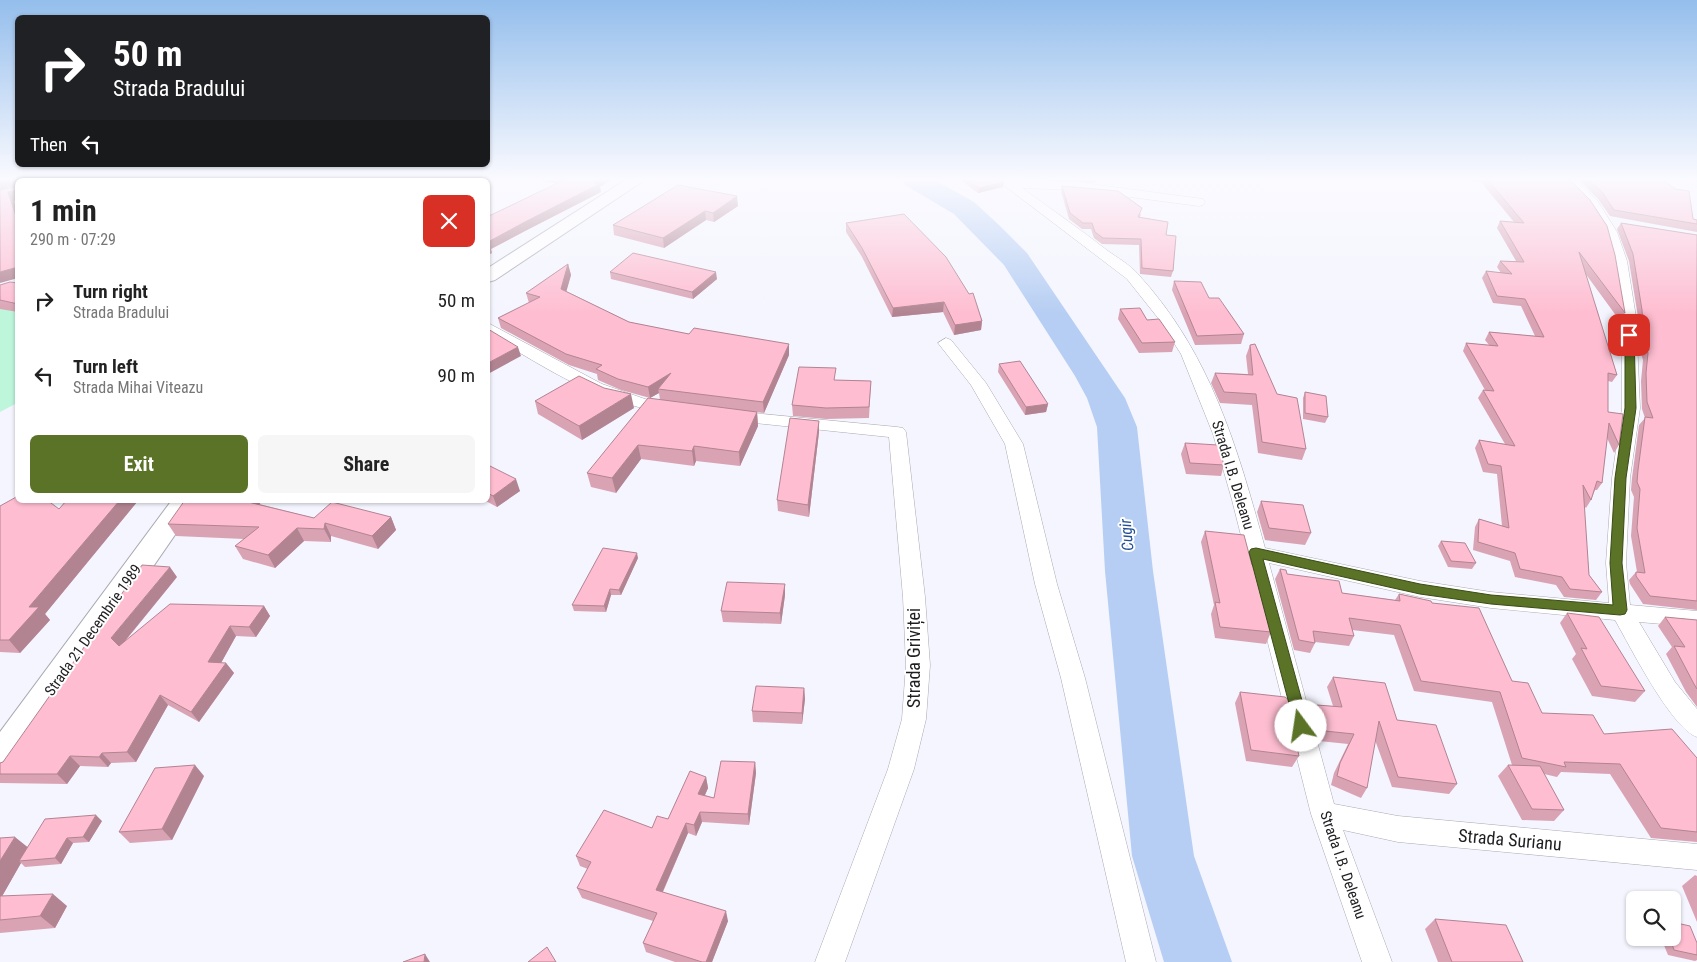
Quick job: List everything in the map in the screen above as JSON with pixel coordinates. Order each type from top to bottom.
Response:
[{"type":"main road","points":[[490,275],[569,224]]},
{"type":"main road","name":"Strada 21 Decembrie 1989","points":[[0,760],[184,503]]},
{"type":"street","name":"Strada I.B. Deleanu","points":[[1063,224],[1132,276],[1164,316],[1189,354],[1200,377],[1222,434],[1256,552],[1324,814],[1377,962]]},
{"type":"street","points":[[1607,224],[1620,261],[1629,317],[1631,408],[1621,478],[1616,563],[1620,610],[1667,689],[1697,727]]},
{"type":"street","points":[[1617,224],[1624,225]]},
{"type":"street","points":[[490,329],[556,368],[614,396],[659,407],[688,410]]},
{"type":"street","points":[[946,343],[978,383],[1014,444],[1046,584],[1074,678],[1120,881],[1141,962]]},
{"type":"street","name":"Strada Griviței","points":[[717,414],[897,432],[914,597],[918,665],[914,719],[901,769],[830,962]]},
{"type":"street","points":[[1256,552],[1420,589],[1491,600],[1620,610],[1697,619]]},
{"type":"street","name":"Strada Surianu","points":[[1324,814],[1398,829],[1697,857]]},
{"type":"green space","points":[[15,289],[15,404],[0,412],[0,294]]},
{"type":"building","points":[[0,224],[15,224],[15,268],[0,272]]},
{"type":"building","points":[[490,224],[521,224],[490,241]]},
{"type":"building","points":[[615,224],[685,224],[663,238],[613,225]]},
{"type":"building","points":[[847,224],[914,224],[946,257],[969,294],[973,293],[982,321],[955,325],[944,302],[893,308],[862,248]]},
{"type":"building","points":[[1092,224],[1168,224],[1166,235],[1176,236],[1173,271],[1142,268],[1141,239],[1103,238],[1095,232]]},
{"type":"building","points":[[1502,224],[1606,224],[1607,226],[1615,255],[1625,313],[1579,252],[1617,375],[1608,373],[1608,412],[1623,414],[1619,445],[1609,423],[1602,483],[1597,481],[1591,500],[1583,485],[1589,575],[1602,592],[1570,589],[1562,577],[1520,569],[1515,553],[1478,542],[1479,519],[1509,528],[1501,466],[1488,464],[1479,440],[1515,446],[1483,390],[1494,391],[1466,343],[1498,346],[1489,332],[1544,337],[1525,299],[1497,296],[1486,271],[1512,274],[1500,261],[1524,262]]},
{"type":"building","points":[[1621,224],[1697,235],[1697,601],[1650,596],[1636,576],[1636,572],[1645,573],[1637,528],[1640,489],[1637,482],[1638,470],[1645,417],[1653,418],[1647,402],[1646,373],[1648,353],[1644,340],[1642,310],[1633,254]]},
{"type":"building","points":[[633,253],[716,272],[692,292],[610,272]]},
{"type":"building","points":[[568,264],[561,289],[629,322],[689,334],[694,328],[789,344],[763,402],[658,389],[671,373],[648,387],[618,379],[596,369],[602,365],[566,354],[498,318],[540,297],[526,293]]},
{"type":"building","points":[[1174,281],[1201,282],[1209,298],[1219,298],[1244,334],[1197,336]]},
{"type":"building","points":[[15,283],[15,303],[0,300],[0,285]]},
{"type":"building","points":[[1140,308],[1147,320],[1159,319],[1175,342],[1142,343],[1120,309]]},
{"type":"building","points":[[490,330],[518,347],[490,362]]},
{"type":"building","points":[[1255,344],[1277,394],[1297,398],[1306,449],[1262,442],[1256,394],[1224,392],[1215,373],[1253,375],[1250,345]]},
{"type":"building","points":[[1020,361],[1048,404],[1026,407],[999,364]]},
{"type":"building","points":[[799,367],[836,368],[834,380],[871,381],[869,407],[826,408],[792,405]]},
{"type":"building","points":[[579,376],[604,388],[631,394],[579,426],[535,401]]},
{"type":"building","points":[[1305,392],[1326,396],[1328,417],[1305,413]]},
{"type":"building","points":[[648,398],[757,412],[739,452],[694,446],[692,451],[638,445],[612,478],[587,473]]},
{"type":"building","points":[[790,418],[819,421],[808,505],[777,500]]},
{"type":"building","points":[[1185,443],[1218,445],[1224,465],[1190,463]]},
{"type":"building","points":[[490,466],[516,479],[493,496],[490,494]]},
{"type":"building","points":[[15,498],[15,503],[51,503],[59,509],[64,503],[117,503],[29,607],[39,607],[9,640],[0,640],[0,506]]},
{"type":"building","points":[[1261,501],[1303,505],[1311,533],[1269,528]]},
{"type":"building","points":[[183,503],[252,503],[314,518],[331,503],[336,503],[391,517],[372,536],[325,523],[324,529],[297,528],[268,555],[235,546],[259,527],[168,524]]},
{"type":"building","points":[[1205,531],[1244,535],[1252,565],[1254,565],[1271,632],[1220,627],[1215,602],[1220,603]]},
{"type":"building","points":[[1441,541],[1465,543],[1476,563],[1451,561]]},
{"type":"building","points":[[603,548],[637,553],[619,590],[610,589],[604,606],[572,605]]},
{"type":"building","points":[[142,565],[170,567],[111,638],[119,646],[170,604],[264,606],[249,627],[230,626],[208,662],[226,663],[191,712],[160,695],[127,752],[102,753],[99,757],[70,756],[57,774],[0,774],[0,763],[3,762]]},
{"type":"building","points":[[1280,569],[1286,570],[1287,574],[1339,581],[1342,593],[1400,601],[1399,594],[1431,601],[1432,603],[1479,608],[1512,681],[1528,683],[1542,713],[1593,715],[1604,734],[1672,729],[1697,758],[1697,832],[1661,828],[1620,764],[1564,762],[1566,767],[1522,758],[1500,692],[1421,681],[1400,625],[1349,618],[1354,636],[1313,631],[1315,643],[1299,640]]},
{"type":"building","points":[[727,582],[785,584],[780,613],[721,611]]},
{"type":"building","points":[[1567,613],[1599,617],[1645,691],[1601,686],[1581,648],[1587,649]]},
{"type":"building","points":[[1665,617],[1697,620],[1697,689],[1674,646],[1685,647]]},
{"type":"building","points":[[1333,677],[1385,683],[1397,720],[1436,725],[1457,784],[1398,777],[1379,721],[1367,788],[1337,776],[1340,763],[1354,734],[1325,731],[1317,705],[1342,707]]},
{"type":"building","points":[[756,686],[804,688],[802,713],[752,711]]},
{"type":"building","points":[[1240,692],[1285,697],[1289,700],[1296,726],[1292,725],[1299,756],[1251,750]]},
{"type":"building","points":[[721,761],[755,762],[748,814],[700,812],[694,825],[686,823],[656,890],[726,911],[706,962],[702,962],[643,943],[657,913],[577,888],[591,862],[576,856],[604,810],[652,828],[657,816],[668,819],[690,771],[706,777],[698,794],[714,798]]},
{"type":"building","points":[[195,765],[162,829],[119,832],[155,768]]},
{"type":"building","points":[[1508,765],[1540,766],[1564,810],[1532,809]]},
{"type":"building","points":[[96,815],[83,837],[67,838],[55,858],[19,861],[45,819]]},
{"type":"building","points":[[15,837],[0,861],[0,838]]},
{"type":"building","points":[[53,894],[40,916],[0,920],[0,896]]},
{"type":"building","points":[[1435,919],[1506,925],[1523,962],[1452,962]]},
{"type":"building","points":[[1681,924],[1690,926],[1697,943],[1697,955],[1674,950],[1673,946],[1681,946]]},
{"type":"building","points":[[547,947],[556,962],[528,962]]},
{"type":"building","points":[[425,954],[424,962],[403,962]]},
{"type":"waterway","name":"Cugir","points":[[981,224],[1016,260],[1093,376],[1106,398],[1117,427],[1129,571],[1163,856],[1198,962]]},
{"type":"route","points":[[1301,726],[1256,552],[1420,589],[1491,600],[1620,610],[1616,563],[1621,478],[1631,408],[1629,335]]}]
